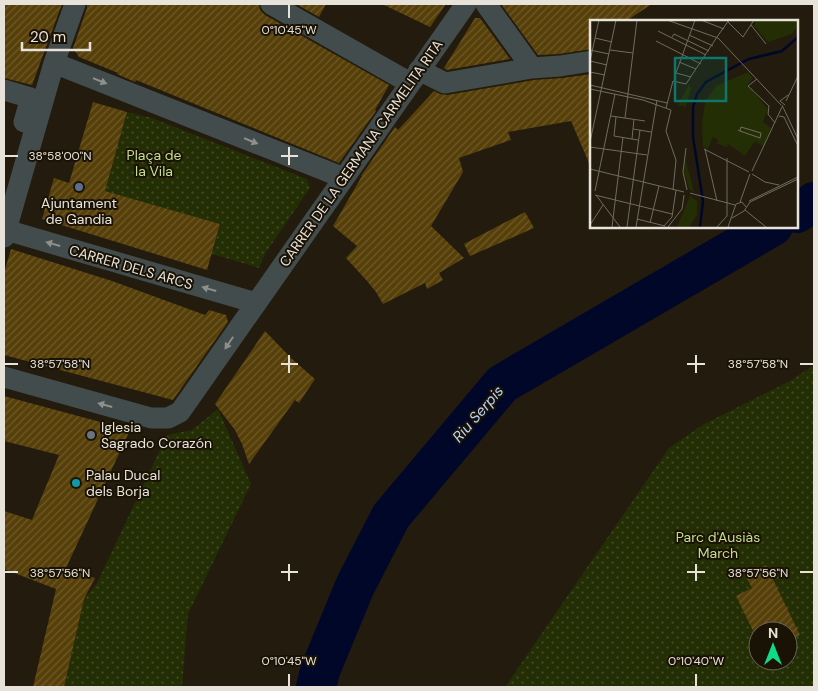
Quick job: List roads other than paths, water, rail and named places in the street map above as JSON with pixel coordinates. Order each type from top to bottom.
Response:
[{"type":"street","points":[[4,198],[37,99],[54,64],[76,4]]},
{"type":"street","points":[[271,4],[415,76],[445,83],[532,68],[590,61]]},
{"type":"street","name":"CARRER DE LA GERMANA CARMELITA RITA","points":[[4,377],[152,418],[168,418],[180,412],[466,4]]},
{"type":"street","points":[[486,4],[532,68]]},
{"type":"street","points":[[54,64],[344,178]]},
{"type":"street","points":[[4,90],[37,99]]},
{"type":"street","points":[[5,227],[37,99]]},
{"type":"street","name":"CARRER DELS ARCS","points":[[5,227],[256,303]]},
{"type":"waterway","name":"Riu Serpis","points":[[798,212],[814,202]]},
{"type":"waterway","name":"Riu Serpis","points":[[316,687],[320,671],[355,586],[391,516],[502,384],[770,228]]},
{"type":"place","name":"Ajuntament de Gandia","points":[[79,187]]},
{"type":"place","name":"Iglesia Sagrado Corazón","points":[[91,435]]},
{"type":"place","name":"Palau Ducal dels Borja","points":[[76,483]]},
{"type":"park label","name":"Plaça de la Vila","points":[[154,164]]},
{"type":"park label","name":"Parc d'Ausiàs March","points":[[718,546]]}]
